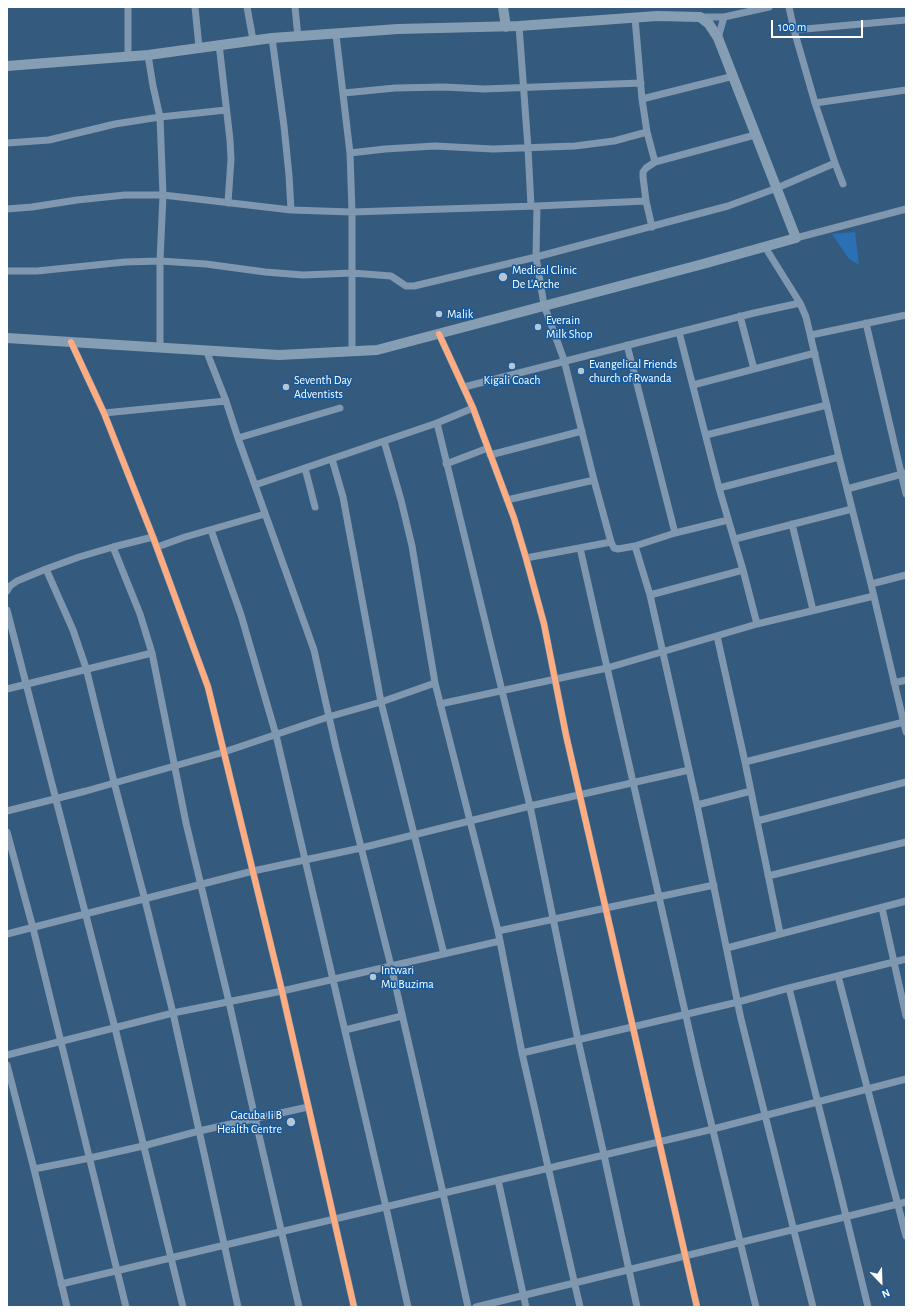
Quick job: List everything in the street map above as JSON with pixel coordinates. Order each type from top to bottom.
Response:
[{"type":"street","points":[[128,7],[128,56]]},
{"type":"street","points":[[196,7],[199,47]]},
{"type":"street","points":[[247,7],[253,40]]},
{"type":"street","points":[[295,7],[298,37]]},
{"type":"street","points":[[503,7],[506,27]]},
{"type":"street","points":[[7,66],[148,54],[272,38],[336,35],[398,29],[506,27],[675,16],[724,17],[735,11],[769,7]]},
{"type":"street","points":[[789,7],[815,103],[843,184]]},
{"type":"street","points":[[700,17],[709,24],[718,38],[796,238]]},
{"type":"street","points":[[718,38],[724,17]]},
{"type":"street","points":[[635,18],[642,99],[647,132],[656,162]]},
{"type":"street","points":[[794,30],[906,20]]},
{"type":"street","points":[[519,26],[534,206],[536,257],[544,305],[564,360],[611,542],[614,548],[618,550],[675,533],[728,520]]},
{"type":"street","points":[[336,35],[350,153],[352,212],[352,352]]},
{"type":"street","points":[[272,38],[284,119],[291,210]]},
{"type":"street","points":[[219,44],[230,140],[231,160],[228,204]]},
{"type":"street","points":[[148,54],[160,118],[163,195],[160,261],[160,348]]},
{"type":"street","points":[[642,99],[734,76]]},
{"type":"street","points":[[344,93],[395,88],[444,87],[484,89],[641,84]]},
{"type":"street","points":[[815,103],[906,90]]},
{"type":"street","points":[[7,143],[49,140],[115,124],[226,110]]},
{"type":"street","points":[[350,153],[436,146],[493,150],[575,146],[614,141],[647,132]]},
{"type":"street","points":[[652,227],[642,177],[646,168],[656,162],[755,136]]},
{"type":"street","points":[[7,271],[37,271],[118,263],[160,261],[206,264],[265,272],[303,275],[352,272],[391,276],[406,286],[414,286],[536,257],[728,206],[777,188],[835,163]]},
{"type":"street","points":[[7,209],[125,194],[163,195],[228,204],[291,210],[352,212],[534,206],[646,200]]},
{"type":"street","points":[[7,338],[279,356],[377,350],[906,209]]},
{"type":"street","points":[[765,247],[800,303],[806,317],[906,732]]},
{"type":"street","points":[[464,387],[564,360],[740,316],[800,303]]},
{"type":"street","points":[[811,335],[906,315]]},
{"type":"street","points":[[740,316],[754,369]]},
{"type":"street","points":[[866,323],[904,474],[906,494]]},
{"type":"street","points":[[679,332],[757,624]]},
{"type":"street","points":[[439,334],[473,408],[507,500],[526,558],[544,624],[580,795],[697,1307]]},
{"type":"street","points":[[71,342],[104,413],[157,547],[208,688],[282,991],[354,1307]]},
{"type":"street","points":[[627,345],[675,533]]},
{"type":"street","points":[[206,350],[226,401],[312,643],[328,717],[402,1016],[468,1307]]},
{"type":"street","points":[[693,385],[815,353]]},
{"type":"street","points":[[104,413],[226,401]]},
{"type":"street","points":[[706,435],[827,405]]},
{"type":"street","points":[[238,438],[340,408]]},
{"type":"street","points":[[255,485],[437,423],[473,408]]},
{"type":"street","points":[[437,423],[530,806],[552,919],[636,1307]]},
{"type":"street","points":[[446,464],[489,451],[582,431]]},
{"type":"street","points":[[384,441],[401,500],[412,546],[435,683],[498,931],[522,1053],[580,1307]]},
{"type":"street","points":[[720,488],[839,457]]},
{"type":"street","points":[[332,459],[343,498],[381,702],[444,954]]},
{"type":"street","points":[[305,468],[315,507]]},
{"type":"street","points":[[847,489],[904,474]]},
{"type":"street","points":[[507,500],[594,480]]},
{"type":"street","points":[[735,539],[852,509]]},
{"type":"street","points":[[157,547],[265,514]]},
{"type":"street","points":[[792,524],[812,610]]},
{"type":"street","points":[[211,530],[241,615],[276,735],[408,1307]]},
{"type":"street","points":[[7,591],[10,586],[17,581],[46,569],[79,557],[153,537]]},
{"type":"street","points":[[526,558],[611,542]]},
{"type":"street","points":[[635,546],[650,595],[697,805],[738,1002],[792,1229],[813,1307]]},
{"type":"street","points":[[113,547],[140,614],[152,653],[174,766],[200,885],[229,1002],[254,1118],[299,1307]]},
{"type":"street","points":[[580,548],[660,896],[685,1014],[756,1307]]},
{"type":"street","points":[[46,569],[73,630],[86,668],[173,1013],[238,1307]]},
{"type":"street","points":[[650,595],[743,570]]},
{"type":"street","points":[[871,584],[906,575]]},
{"type":"street","points":[[440,704],[607,668],[757,624],[874,596]]},
{"type":"street","points":[[7,610],[115,1028],[183,1307]]},
{"type":"street","points":[[717,636],[745,762],[780,933]]},
{"type":"street","points":[[7,689],[86,668],[152,653]]},
{"type":"street","points":[[894,683],[906,680]]},
{"type":"street","points":[[7,811],[224,752],[328,717],[381,702],[435,683]]},
{"type":"street","points":[[745,762],[904,722]]},
{"type":"street","points":[[7,934],[253,872],[361,848],[530,806],[689,770]]},
{"type":"street","points":[[757,821],[906,782]]},
{"type":"street","points":[[697,805],[751,791]]},
{"type":"street","points":[[7,832],[33,928],[126,1307]]},
{"type":"street","points":[[768,876],[906,842]]},
{"type":"street","points":[[498,931],[714,884]]},
{"type":"street","points":[[727,948],[780,933],[906,902]]},
{"type":"street","points":[[882,908],[906,1016]]},
{"type":"street","points":[[7,1055],[173,1013],[282,991],[500,941]]},
{"type":"street","points":[[522,1053],[738,1002],[906,959]]},
{"type":"street","points":[[838,976],[906,1236]]},
{"type":"street","points":[[789,988],[803,1039],[868,1307]]},
{"type":"street","points":[[345,1030],[402,1016]]},
{"type":"street","points":[[7,1065],[67,1307]]},
{"type":"street","points":[[61,1284],[604,1156],[906,1079]]},
{"type":"street","points":[[34,1169],[90,1158],[254,1118],[308,1107]]},
{"type":"street","points":[[498,1180],[526,1307]]},
{"type":"street","points":[[476,1307],[906,1202]]},
{"type":"shaded area","points":[[855,232],[859,265],[849,259],[832,234]]},
{"type":"cycle path","points":[[439,334],[473,408],[514,518],[544,624],[566,735],[697,1307]]},
{"type":"cycle path","points":[[71,342],[104,413],[153,537],[208,687],[282,991],[354,1307]]},
{"type":"place","name":"Medical Clinic De L'Arche","points":[[503,277]]},
{"type":"place","name":"Malik","points":[[439,314]]},
{"type":"place","name":"Everain Milk Shop","points":[[538,327]]},
{"type":"place","name":"Kigali Coach","points":[[512,366]]},
{"type":"place","name":"Evangelical Friends church of Rwanda","points":[[581,371]]},
{"type":"place","name":"Seventh Day Adventists","points":[[286,387]]},
{"type":"place","name":"Intwari Mu Buzima","points":[[373,977]]},
{"type":"place","name":"Gacuba Ii B Health Centre","points":[[291,1122]]}]
